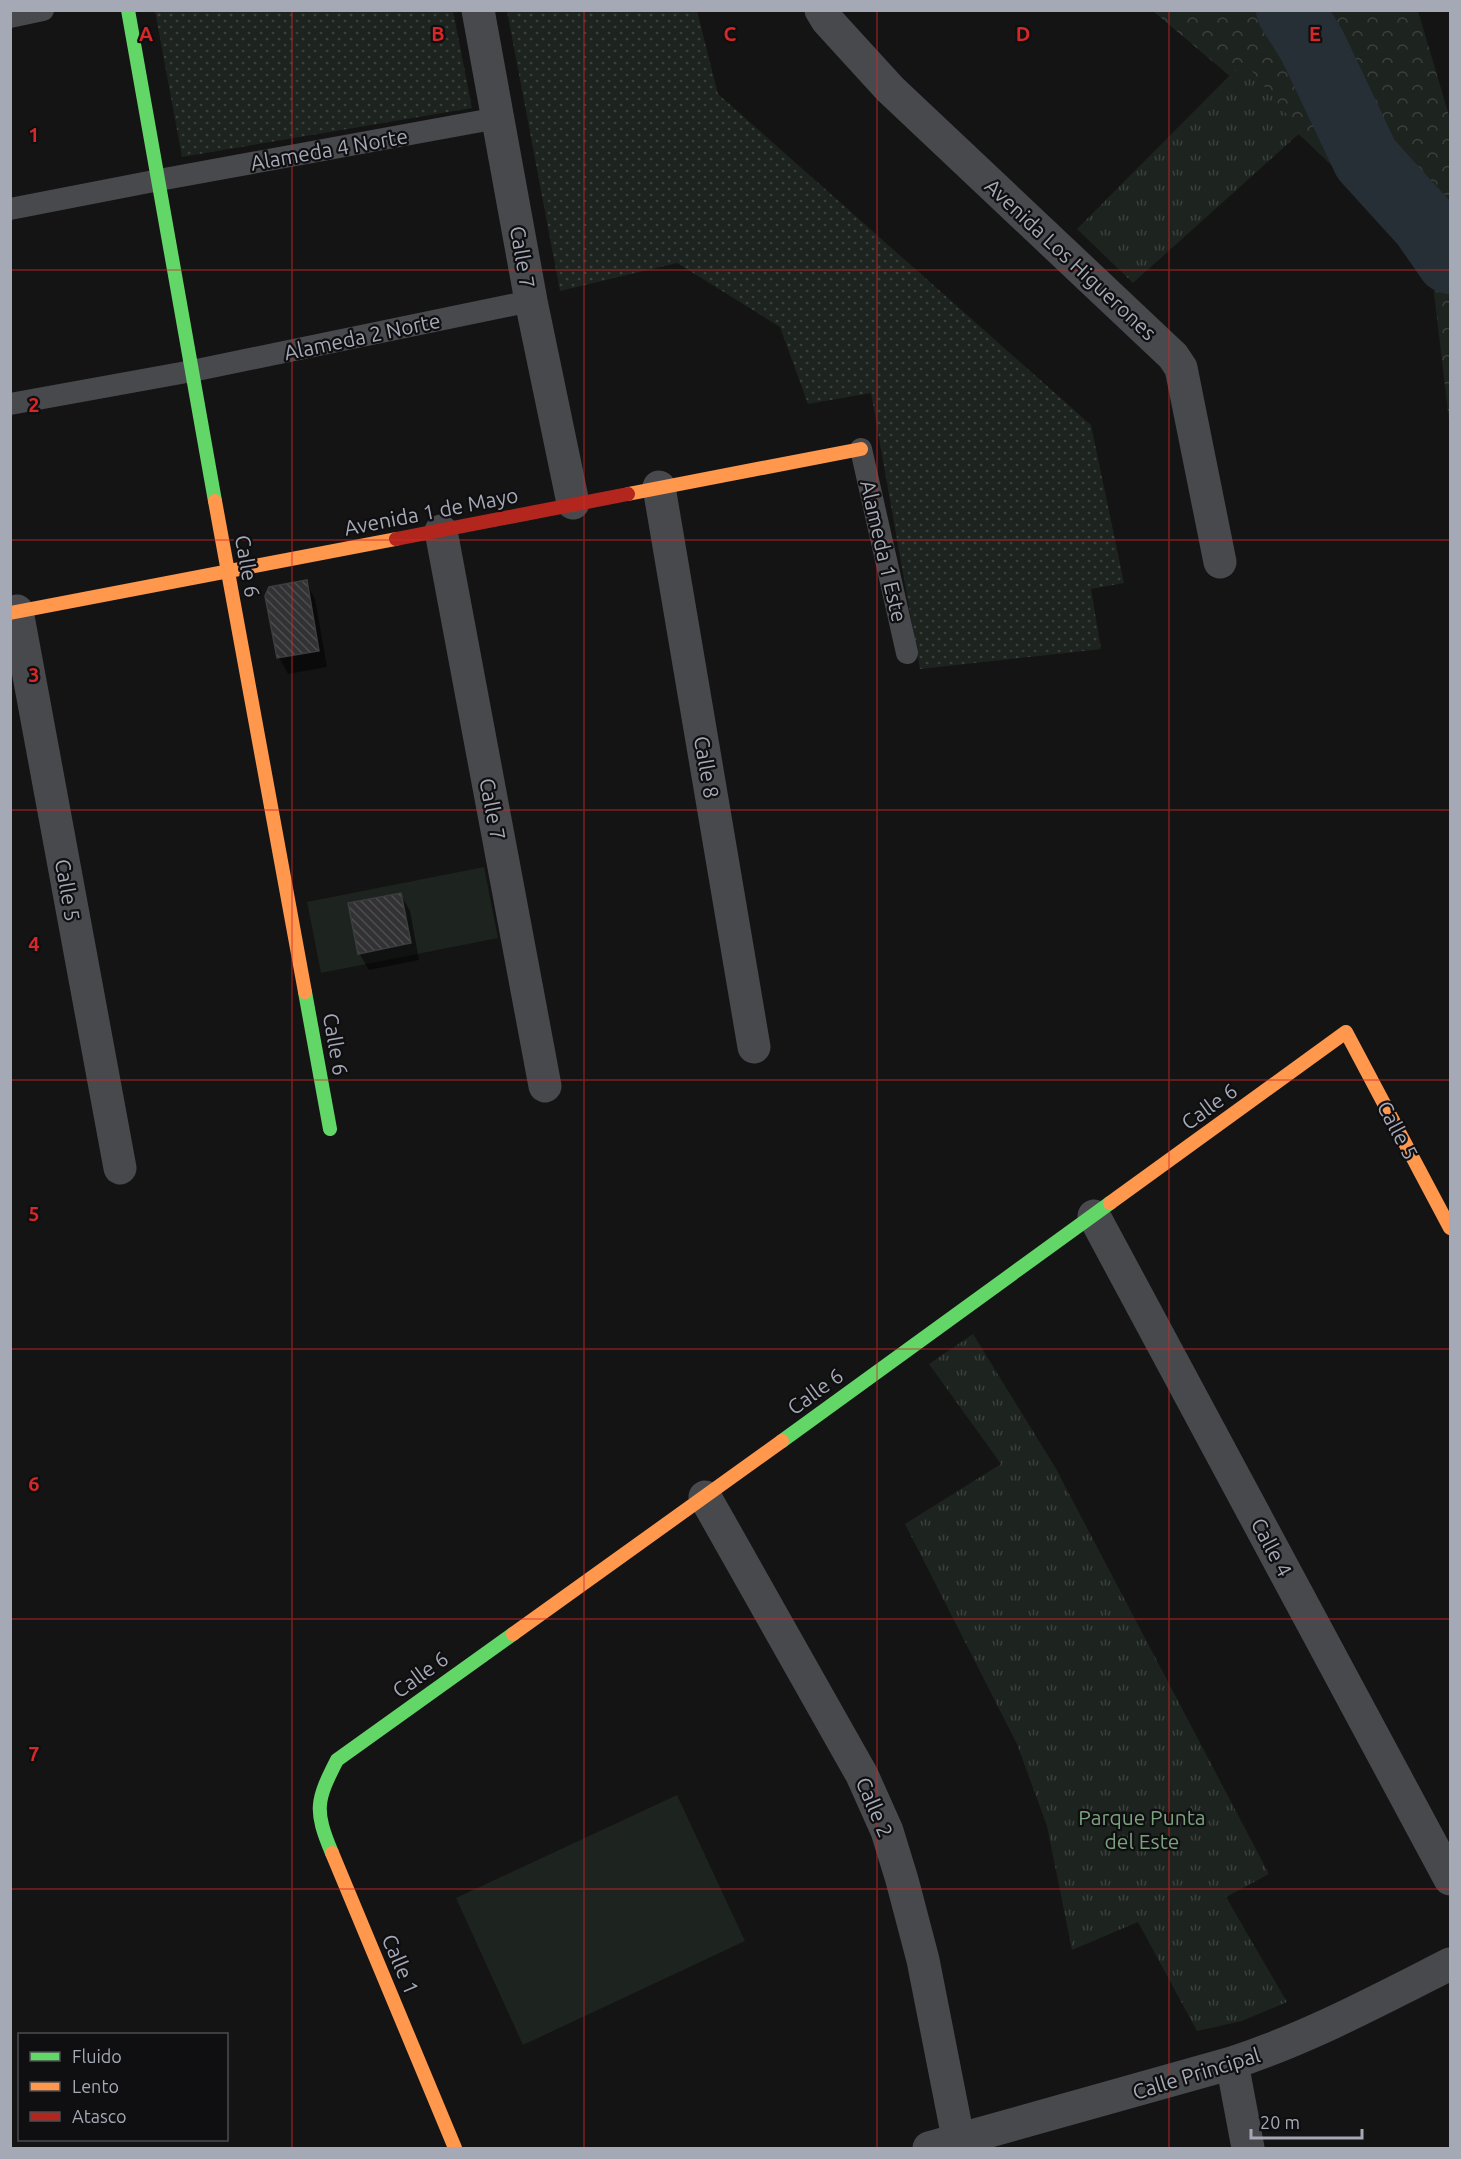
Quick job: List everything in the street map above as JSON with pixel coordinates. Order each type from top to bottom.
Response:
[{"type":"street","name":"Calle 6","points":[[128,10],[330,1129]]},
{"type":"street","name":"Calle 7","points":[[478,10],[531,301],[573,503]]},
{"type":"street","name":"Avenida Los Higuerones","points":[[821,10],[827,20],[890,89],[1173,356],[1181,368],[1220,562]]},
{"type":"street","name":"Avenida 1 de Mayo","points":[[14,612],[861,449]]},
{"type":"street","name":"Calle 8","points":[[659,487],[754,1047]]},
{"type":"street","name":"Calle 7","points":[[441,531],[545,1086]]},
{"type":"street","name":"Calle 5","points":[[14,612],[120,1168]]},
{"type":"street","name":"Calle 6","points":[[321,1792],[337,1760],[705,1497],[1346,1032]]},
{"type":"street","name":"Calle 5","points":[[1346,1032],[1450,1228]]},
{"type":"street","name":"Calle 4","points":[[1094,1216],[1450,1879]]},
{"type":"street","name":"Calle 2","points":[[705,1497],[862,1775],[887,1831],[923,1960],[949,2146]]},
{"type":"street","name":"Calle 1","points":[[321,1792],[320,1824],[455,2148]]},
{"type":"street","name":"Calle Principal","points":[[949,2146],[1268,2051],[1311,2033],[1450,1964]]},
{"type":"street","points":[[1232,2063],[1248,2148]]},
{"type":"lane","points":[[10,17],[44,10]]},
{"type":"lane","name":"Alameda 4 Norte","points":[[10,209],[498,118]]},
{"type":"lane","name":"Alameda 2 Norte","points":[[10,404],[192,370],[531,301]]},
{"type":"lane","name":"Alameda 1 Este","points":[[861,449],[907,653]]},
{"type":"green space","points":[[155,11],[453,11],[472,108],[182,157]]},
{"type":"green space","points":[[507,11],[697,11],[718,94],[1091,425],[1124,583],[1091,589],[1101,649],[920,669],[871,393],[808,404],[780,327],[677,263],[560,291]]},
{"type":"green space","points":[[1153,11],[1418,11],[1450,119],[1450,428],[1430,260],[1304,139]]},
{"type":"green space","points":[[1244,61],[1301,132],[1133,283],[1077,229]]},
{"type":"green space","points":[[484,867],[498,938],[321,973],[307,902]],"holes":[[[401,893],[411,943],[358,954],[349,903]]]},
{"type":"green space","name":"Parque Punta del Este","points":[[973,1334],[1055,1467],[1269,1874],[1226,1897],[1287,2002],[1242,2021],[1197,2031],[1138,1922],[1072,1950],[1047,1826],[1017,1744],[905,1524],[1001,1464],[929,1364]]},
{"type":"green space","points":[[677,1795],[745,1941],[523,2045],[456,1898]]},
{"type":"building","points":[[307,580],[319,651],[277,658],[265,596],[269,587]]},
{"type":"building","points":[[401,893],[411,943],[358,954],[348,903]]},
{"type":"waterway","points":[[1290,10],[1312,45],[1366,159],[1425,224],[1450,260]]},
{"type":"traffic: fast","points":[[128,10],[215,501]]},
{"type":"traffic: fast","points":[[305,992],[330,1129]]},
{"type":"traffic: fast","points":[[782,1441],[1110,1203]]},
{"type":"traffic: fast","points":[[332,1853],[322,1826],[320,1806],[321,1796],[337,1760],[513,1634]]},
{"type":"traffic: slow","points":[[628,494],[861,449]]},
{"type":"traffic: slow","points":[[215,501],[305,992]]},
{"type":"traffic: slow","points":[[10,613],[396,539]]},
{"type":"traffic: slow","points":[[1110,1203],[1346,1032],[1450,1228]]},
{"type":"traffic: slow","points":[[513,1634],[782,1441]]},
{"type":"traffic: slow","points":[[332,1853],[455,2148]]},
{"type":"traffic: jam","points":[[396,539],[628,494]]}]
